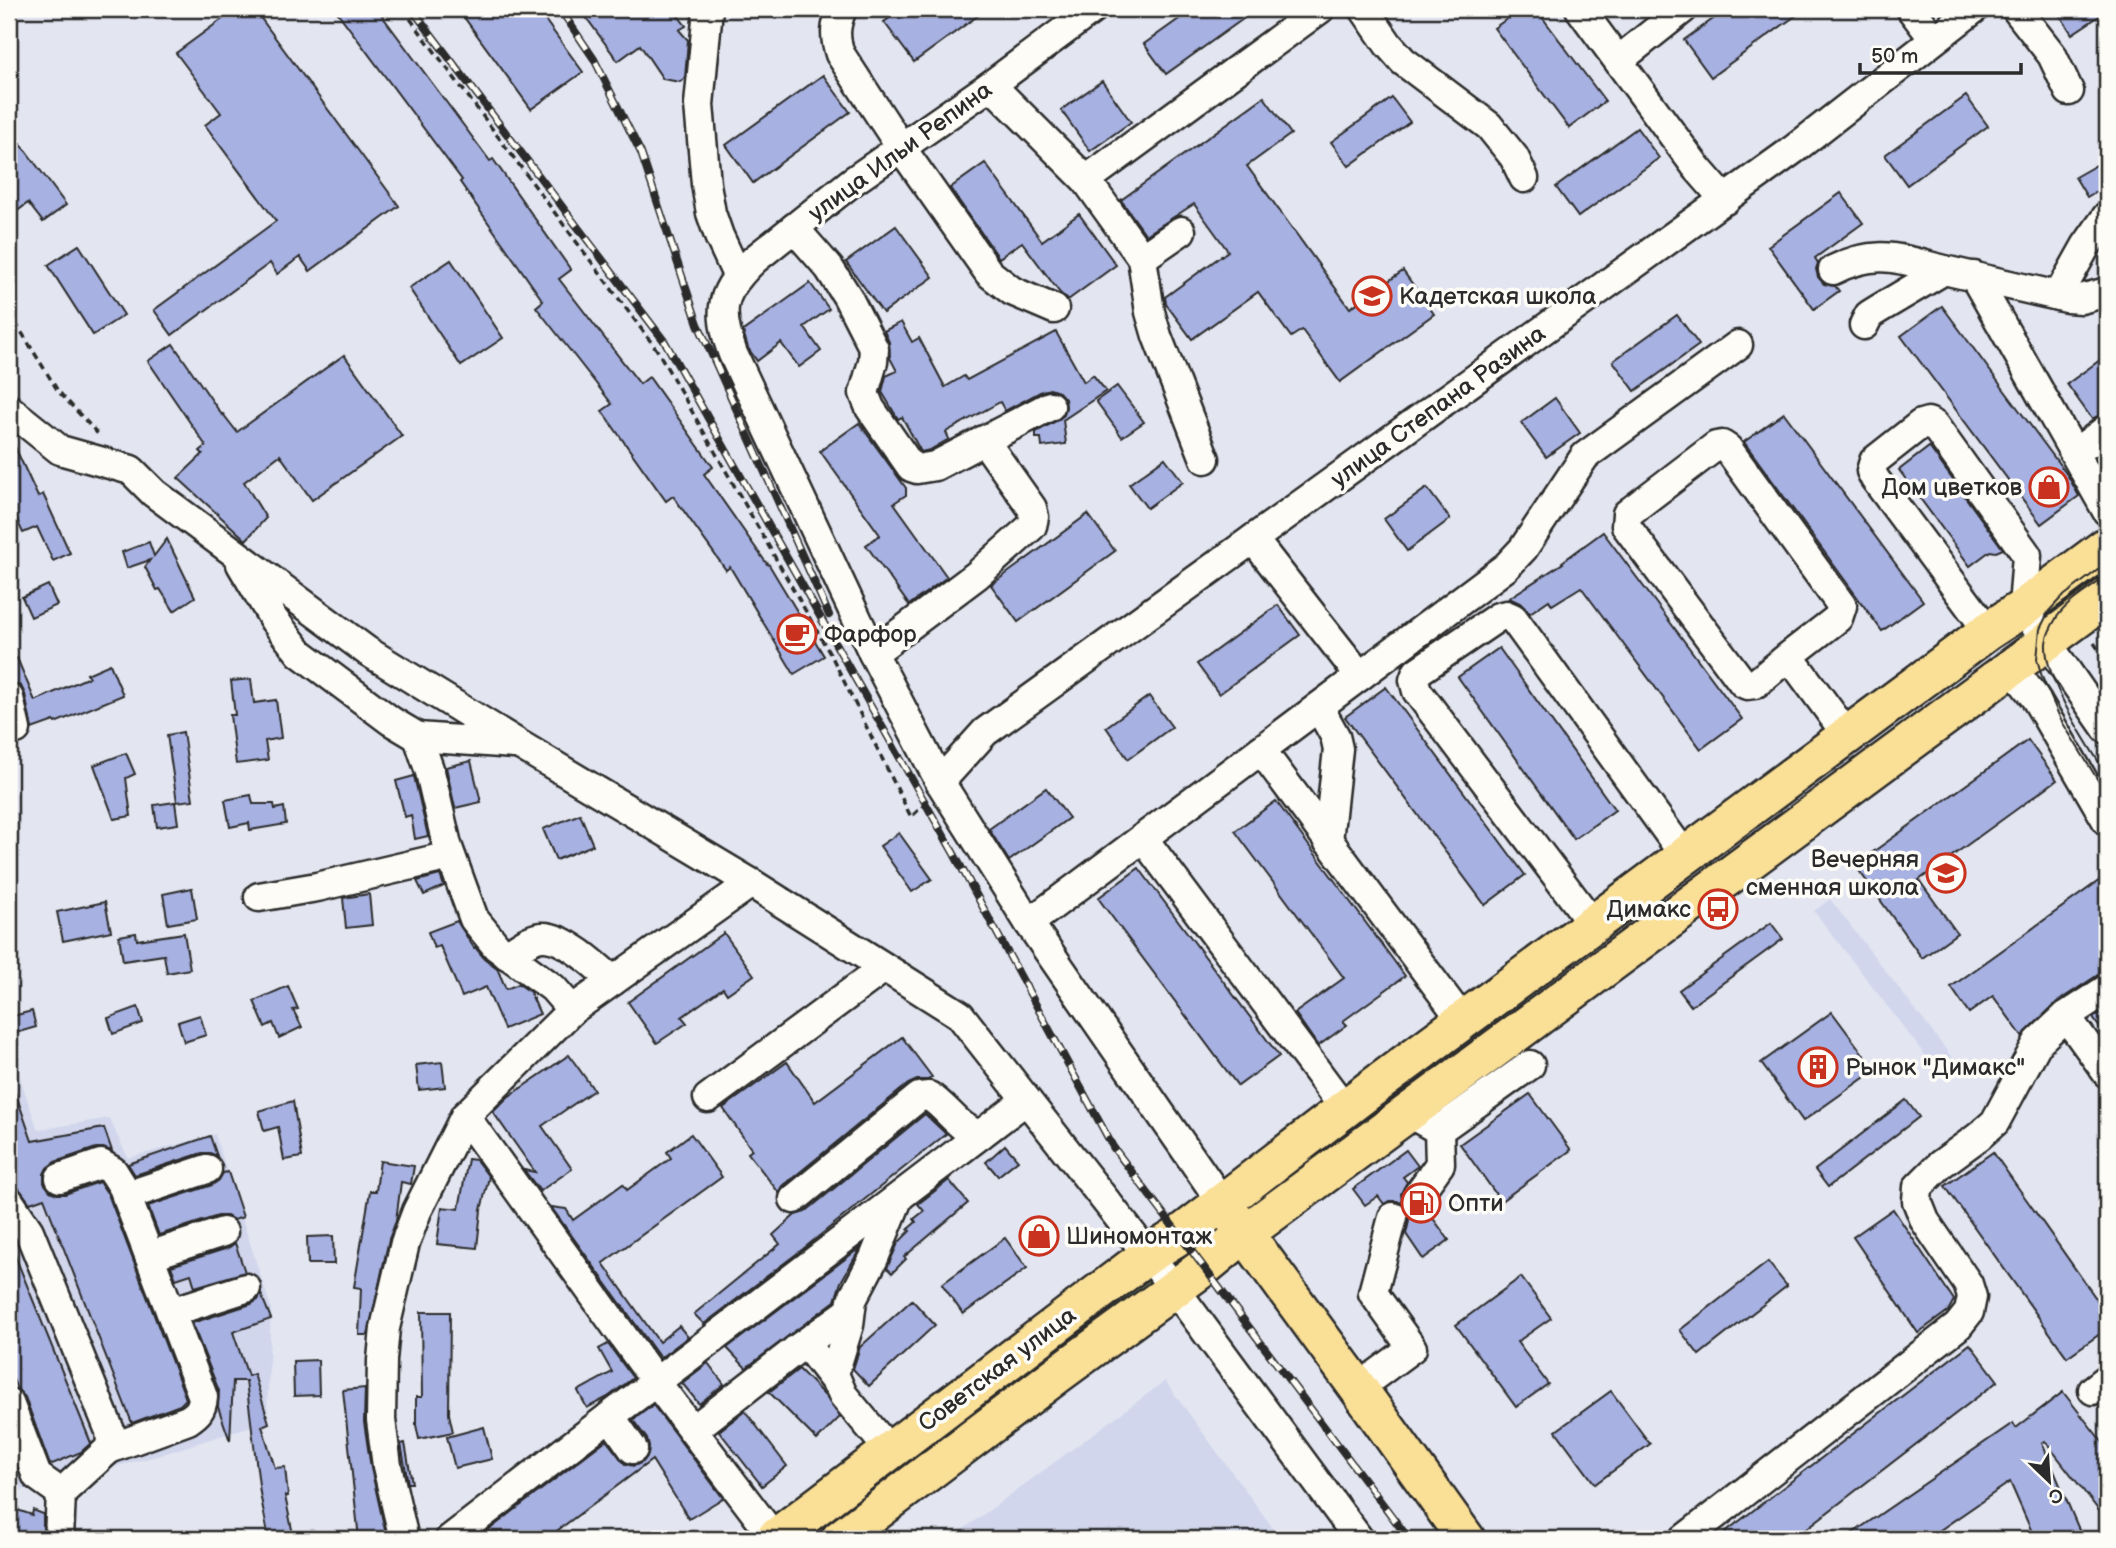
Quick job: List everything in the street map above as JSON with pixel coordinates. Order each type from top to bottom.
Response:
[{"type":"main road","name":"Советская улица","points":[[775,1539],[1386,1077],[1988,631],[2107,546]]},
{"type":"main road","name":"Советская улица","points":[[840,1539],[1204,1267],[1244,1234],[2107,597]]},
{"type":"main road","points":[[1742,814],[1766,849]]},
{"type":"main road","points":[[1386,1077],[1408,1113]]},
{"type":"main road","points":[[1222,1201],[1466,1539]]},
{"type":"street","points":[[708,9],[699,105],[706,184],[711,213],[719,236],[738,276]]},
{"type":"street","points":[[842,9],[835,24],[835,38],[840,54],[902,149],[989,273],[1013,291],[1054,309]]},
{"type":"street","name":"улица Ильи Репина","points":[[873,653],[733,354],[725,332],[723,307],[727,293],[755,258],[853,181],[902,149],[1093,9]]},
{"type":"street","points":[[1086,180],[1320,9]]},
{"type":"street","points":[[1364,9],[1403,61],[1489,126],[1514,157],[1524,178]]},
{"type":"street","points":[[1580,9],[1697,168],[1725,200]]},
{"type":"street","points":[[1619,60],[1683,9]]},
{"type":"street","points":[[1911,9],[1934,39]]},
{"type":"street","name":"улица Степана Разина","points":[[940,782],[985,732],[1725,200],[1884,81],[1974,9]]},
{"type":"street","points":[[2016,9],[2052,55],[2069,91]]},
{"type":"street","points":[[991,85],[1086,180],[1142,258],[1150,312],[1157,336],[1205,459]]},
{"type":"street","points":[[2058,296],[2086,246],[2107,216]]},
{"type":"street","points":[[794,228],[829,268],[866,332],[874,349],[864,393],[870,408],[911,467],[918,469],[935,466],[1050,406]]},
{"type":"street","points":[[1142,258],[1181,231]]},
{"type":"street","points":[[1833,270],[1857,259],[1873,256],[1893,257],[2058,296],[2081,299],[2107,292]]},
{"type":"street","points":[[1864,325],[1877,310],[1944,270]]},
{"type":"street","points":[[1974,276],[2107,511]]},
{"type":"street","points":[[1028,923],[1515,559],[1585,456],[1738,345]]},
{"type":"street","points":[[9,410],[60,450],[131,470],[154,493],[367,650],[751,883],[960,1015],[1174,1288],[1359,1539]]},
{"type":"street","points":[[1988,631],[1871,471],[1874,461],[1921,424],[1928,422],[1934,425],[2027,555],[2023,608],[2107,729]]},
{"type":"street","points":[[2075,453],[2107,429]]},
{"type":"street","points":[[984,440],[1032,508],[1034,517],[1031,526],[977,575],[873,653],[940,782],[1028,923],[1222,1201]]},
{"type":"street","points":[[1722,445],[1728,449],[1842,606],[1838,618],[1789,656],[1755,684],[1743,683],[1626,526],[1627,514],[1716,446],[1722,445]]},
{"type":"street","points":[[1253,539],[1360,676]]},
{"type":"street","points":[[235,553],[286,638],[300,653],[391,721],[418,737],[520,745]]},
{"type":"street","points":[[1593,925],[1417,691],[1414,680],[1418,671],[1498,617],[1506,615],[1513,618],[1685,856]]},
{"type":"street","points":[[1789,656],[1847,735]]},
{"type":"street","points":[[2012,668],[2036,699],[2107,821]]},
{"type":"street","points":[[9,698],[16,729]]},
{"type":"street","points":[[1318,707],[1335,736],[1338,749],[1328,841]]},
{"type":"street","points":[[418,737],[430,772],[450,856],[474,919],[497,947],[553,988],[572,1010]]},
{"type":"street","points":[[1261,750],[1463,1021]]},
{"type":"street","points":[[1143,838],[1345,1109]]},
{"type":"street","points":[[259,897],[317,887],[450,856]]},
{"type":"street","points":[[404,1539],[387,1466],[381,1420],[385,1328],[405,1243],[417,1211],[465,1116],[572,1010],[751,883]]},
{"type":"street","points":[[507,955],[544,936],[555,939],[588,959],[613,981]]},
{"type":"street","points":[[708,1098],[884,968]]},
{"type":"street","points":[[1685,1539],[1958,1326],[1969,1312],[1972,1297],[1968,1284],[1925,1221],[1917,1201],[1918,1187],[1941,1164],[1995,1122],[2038,1042],[2066,1016],[2107,989]]},
{"type":"street","points":[[2066,1016],[2107,1073]]},
{"type":"street","points":[[1439,1130],[1530,1065]]},
{"type":"street","points":[[794,1199],[919,1097],[929,1096],[962,1127],[980,1135]]},
{"type":"street","points":[[450,1539],[1026,1100]]},
{"type":"street","points":[[1408,1113],[1439,1130]]},
{"type":"street","points":[[465,1116],[656,1382],[775,1539]]},
{"type":"street","points":[[1417,1196],[1440,1164],[1439,1130]]},
{"type":"street","points":[[60,1178],[101,1164],[113,1171],[126,1196],[171,1312],[200,1389],[203,1405],[198,1413],[188,1420],[109,1449],[61,1493],[60,1539]]},
{"type":"street","points":[[126,1196],[207,1169]]},
{"type":"street","points":[[890,1451],[843,1395],[834,1374],[846,1338],[856,1291],[868,1272],[899,1197]]},
{"type":"street","points":[[9,1201],[29,1231],[108,1420],[111,1441],[109,1449]]},
{"type":"street","points":[[1358,1388],[1412,1348],[1373,1293],[1393,1217]]},
{"type":"street","points":[[149,1256],[223,1232]]},
{"type":"street","points":[[171,1312],[246,1288]]},
{"type":"street","points":[[693,1430],[850,1311]]},
{"type":"street","points":[[797,1349],[810,1349],[838,1385]]},
{"type":"street","points":[[9,1403],[37,1476],[61,1493]]},
{"type":"street","points":[[610,1416],[633,1449]]},
{"type":"path","points":[[403,9],[657,350],[833,659],[911,817]]},
{"type":"path","points":[[9,312],[58,391],[131,470]]},
{"type":"shaded area","points":[[1830,899],[1954,1060],[1938,1072],[1814,911]]},
{"type":"shaded area","points":[[9,1046],[38,1130],[109,1118],[128,1158],[215,1134],[271,1308],[267,1421],[157,1456],[11,1493],[9,1491]]},
{"type":"shaded area","points":[[1165,1381],[1281,1539],[950,1539]]},
{"type":"green space","points":[[1145,1271],[1158,1285],[828,1539],[792,1539]]},
{"type":"building","points":[[236,9],[254,9],[399,206],[310,271],[300,257],[277,274],[270,263],[172,335],[154,310],[276,221],[205,125],[221,113],[176,53]]},
{"type":"building","points":[[335,9],[377,9],[490,161],[493,159],[571,270],[559,279],[640,384],[649,377],[713,467],[704,474],[768,563],[824,656],[794,674],[730,567],[726,570],[673,496],[666,501],[602,411],[612,404],[536,307],[543,301],[460,182],[462,180]]},
{"type":"building","points":[[458,9],[537,9],[583,72],[531,109]]},
{"type":"building","points":[[580,9],[673,9],[686,26],[679,30],[688,40],[685,78],[680,82],[663,79],[640,45],[618,61]]},
{"type":"building","points":[[902,9],[987,9],[914,62],[884,22]]},
{"type":"building","points":[[1193,9],[1257,9],[1166,74],[1144,44]]},
{"type":"building","points":[[1521,9],[1536,9],[1605,101],[1569,128],[1494,28]]},
{"type":"building","points":[[1727,9],[1805,9],[1711,77],[1684,40]]},
{"type":"building","points":[[2056,9],[2107,9],[2107,11],[2072,34]]},
{"type":"building","points":[[823,75],[850,112],[753,183],[726,145]]},
{"type":"building","points":[[1102,81],[1131,122],[1090,151],[1061,110]]},
{"type":"building","points":[[1966,96],[1988,126],[1907,185],[1885,155]]},
{"type":"building","points":[[1264,97],[1291,134],[1247,166],[1350,308],[1403,271],[1434,314],[1340,382],[1302,330],[1291,337],[1258,292],[1192,339],[1166,304],[1165,297],[1228,251],[1194,204],[1146,235],[1121,200]]},
{"type":"building","points":[[1392,98],[1410,122],[1349,166],[1331,142]]},
{"type":"building","points":[[9,128],[66,205],[43,222],[28,203],[16,212],[9,202]]},
{"type":"building","points":[[1637,128],[1659,158],[1578,217],[1556,187]]},
{"type":"building","points":[[2107,159],[2107,185],[2087,197],[2075,177]]},
{"type":"building","points":[[985,163],[1042,241],[1079,214],[1116,265],[1068,300],[1022,242],[999,258],[950,188]]},
{"type":"building","points":[[1841,193],[1863,223],[1815,258],[1818,263],[1818,277],[1824,284],[1835,286],[1839,291],[1814,309],[1768,246]]},
{"type":"building","points":[[896,226],[933,277],[883,313],[846,262]]},
{"type":"building","points":[[79,245],[124,315],[93,335],[48,265]]},
{"type":"building","points":[[451,260],[503,338],[461,366],[409,288]]},
{"type":"building","points":[[810,283],[829,309],[804,327],[821,351],[799,367],[781,343],[757,361],[748,348],[743,331]]},
{"type":"building","points":[[1942,306],[2068,476],[2079,496],[2041,524],[1901,336]]},
{"type":"building","points":[[1677,315],[1699,345],[1635,391],[1613,361]]},
{"type":"building","points":[[901,322],[912,342],[919,338],[945,387],[964,376],[967,380],[1056,332],[1084,382],[1093,375],[1106,391],[1063,420],[1066,444],[1042,447],[1041,438],[1036,438],[1036,432],[1064,415],[1065,399],[1059,392],[1050,389],[1005,411],[1000,402],[946,432],[949,439],[921,452],[902,417],[898,419],[882,392],[886,376],[897,371],[890,358],[889,342],[884,331]]},
{"type":"building","points":[[173,344],[222,415],[237,432],[344,355],[402,436],[312,500],[280,455],[244,482],[266,518],[246,540],[178,478],[203,454],[200,451],[206,446],[148,361]]},
{"type":"building","points":[[2107,355],[2107,411],[2092,419],[2067,384]]},
{"type":"building","points":[[1117,386],[1144,422],[1122,437],[1096,401]]},
{"type":"building","points":[[1555,398],[1580,433],[1546,457],[1521,423]]},
{"type":"building","points":[[1784,413],[1923,601],[1882,631],[1744,442]]},
{"type":"building","points":[[859,423],[906,488],[906,495],[894,503],[947,577],[909,605],[866,545],[880,535],[820,451]]},
{"type":"building","points":[[9,434],[38,497],[43,494],[70,553],[53,561],[37,527],[23,533],[9,503]]},
{"type":"building","points":[[1929,447],[2003,549],[1990,551],[1970,566],[1899,470]]},
{"type":"building","points":[[1165,458],[1183,482],[1147,508],[1129,484]]},
{"type":"building","points":[[1427,488],[1450,519],[1407,551],[1384,519]]},
{"type":"building","points":[[1088,514],[1115,551],[1018,622],[991,585]]},
{"type":"building","points":[[1603,532],[1742,719],[1701,749],[1581,587],[1552,605],[1549,600],[1530,613],[1520,603],[1509,598],[1563,563]]},
{"type":"building","points":[[167,539],[195,597],[174,611],[160,589],[157,590],[145,567],[150,560],[127,568],[122,552],[149,542],[154,556]]},
{"type":"building","points":[[48,585],[57,605],[31,617],[22,597]]},
{"type":"building","points":[[1278,605],[1300,635],[1219,694],[1197,664]]},
{"type":"building","points":[[1499,648],[1615,810],[1574,839],[1458,677]]},
{"type":"building","points":[[17,658],[35,701],[89,677],[87,674],[110,664],[123,695],[55,723],[54,721],[32,729],[25,694],[21,686],[10,682],[9,678],[9,662]]},
{"type":"building","points":[[251,679],[254,703],[276,700],[281,738],[265,741],[268,760],[236,764],[230,715],[235,715],[231,681]]},
{"type":"building","points":[[1386,687],[1525,875],[1485,905],[1345,717]]},
{"type":"building","points":[[1149,696],[1172,727],[1128,759],[1106,727]]},
{"type":"building","points":[[183,732],[193,800],[177,802],[167,735]]},
{"type":"building","points":[[2028,740],[2057,780],[1919,880],[1957,933],[1922,958],[1855,865]]},
{"type":"building","points":[[126,753],[135,774],[126,778],[131,816],[114,819],[94,765]]},
{"type":"building","points":[[471,761],[481,802],[455,808],[446,767]]},
{"type":"building","points":[[414,776],[428,836],[415,839],[411,815],[405,817],[396,781]]},
{"type":"building","points":[[1046,788],[1069,818],[1009,861],[989,829]]},
{"type":"building","points":[[251,795],[253,804],[274,804],[275,809],[284,807],[286,824],[250,830],[249,823],[230,827],[225,800]]},
{"type":"building","points":[[1276,801],[1405,976],[1343,1021],[1347,1025],[1318,1046],[1295,1013],[1344,978],[1235,831]]},
{"type":"building","points":[[175,802],[178,824],[157,827],[154,805]]},
{"type":"building","points":[[580,814],[593,845],[556,860],[543,829]]},
{"type":"building","points":[[899,833],[932,879],[912,892],[880,846]]},
{"type":"building","points":[[1139,868],[1279,1056],[1238,1086],[1098,898]]},
{"type":"building","points":[[440,875],[444,886],[424,895],[417,881]]},
{"type":"building","points":[[2107,875],[2107,973],[2098,975],[2057,1002],[2022,1036],[1993,996],[1969,1013],[1951,987]]},
{"type":"building","points":[[192,888],[197,919],[168,924],[163,894]]},
{"type":"building","points":[[369,894],[372,925],[346,928],[343,898]]},
{"type":"building","points":[[105,902],[111,931],[63,941],[57,912]]},
{"type":"building","points":[[457,921],[474,948],[497,968],[506,989],[519,984],[530,992],[540,1014],[504,1029],[486,987],[462,997],[440,946],[434,948],[428,932]]},
{"type":"building","points":[[1771,923],[1783,939],[1691,1006],[1679,990]]},
{"type":"building","points":[[136,933],[137,940],[184,933],[190,969],[167,973],[164,955],[123,961],[119,936]]},
{"type":"building","points":[[724,933],[754,975],[727,994],[723,988],[682,1017],[687,1023],[657,1043],[628,1002]]},
{"type":"building","points":[[288,986],[298,1009],[293,1010],[302,1027],[279,1038],[273,1023],[265,1027],[254,1001]]},
{"type":"building","points":[[138,1007],[143,1023],[113,1034],[108,1018]]},
{"type":"building","points":[[2107,1009],[2107,1038],[2093,1018]]},
{"type":"building","points":[[32,1011],[36,1027],[9,1035],[9,1017]]},
{"type":"building","name":"Рынок \"Димакс\"","points":[[1832,1012],[1875,1070],[1803,1121],[1761,1063]]},
{"type":"building","points":[[200,1015],[206,1035],[184,1042],[178,1022]]},
{"type":"building","points":[[902,1037],[932,1077],[908,1084],[783,1186],[779,1193],[748,1153],[752,1150],[723,1108],[787,1062],[815,1102]]},
{"type":"building","points":[[569,1055],[594,1090],[542,1126],[572,1169],[540,1191],[524,1170],[535,1172],[493,1112],[508,1097]]},
{"type":"building","points":[[442,1062],[445,1087],[419,1090],[416,1065]]},
{"type":"building","points":[[9,1083],[12,1083],[32,1141],[104,1128],[112,1151],[96,1148],[55,1162],[47,1168],[44,1183],[50,1191],[65,1194],[99,1182],[108,1194],[186,1399],[180,1405],[132,1423],[44,1198],[30,1203],[17,1186],[9,1184]]},
{"type":"building","points":[[1530,1094],[1571,1150],[1501,1201],[1460,1144]]},
{"type":"building","points":[[1906,1100],[1919,1117],[1828,1187],[1815,1170]]},
{"type":"building","points":[[293,1101],[302,1157],[284,1160],[278,1127],[264,1131],[259,1111]]},
{"type":"building","points":[[925,1114],[946,1134],[803,1249],[704,1324],[694,1314],[780,1244],[773,1235],[795,1215],[805,1212]]},
{"type":"building","points":[[691,1134],[722,1177],[603,1263],[659,1342],[679,1326],[688,1337],[660,1358],[551,1207],[566,1209],[573,1220],[623,1184],[627,1190],[671,1158],[667,1152]]},
{"type":"building","points":[[210,1136],[217,1156],[202,1153],[135,1175],[128,1164]]},
{"type":"building","points":[[1005,1145],[1018,1160],[998,1176],[986,1162]]},
{"type":"building","points":[[1406,1150],[1418,1166],[1403,1177],[1407,1182],[1401,1194],[1403,1204],[1389,1201],[1384,1204],[1378,1196],[1365,1205],[1353,1189]]},
{"type":"building","points":[[1993,1152],[2107,1314],[2107,1329],[2067,1357],[1945,1186]]},
{"type":"building","points":[[468,1159],[476,1160],[489,1177],[481,1210],[477,1248],[437,1244],[442,1207],[459,1209]]},
{"type":"building","points":[[380,1161],[414,1166],[411,1184],[401,1182],[396,1221],[389,1239],[368,1335],[359,1335],[361,1288],[354,1287],[370,1191],[376,1191]]},
{"type":"building","points":[[228,1172],[243,1217],[234,1220],[227,1216],[218,1216],[159,1235],[148,1206],[212,1185],[223,1173]]},
{"type":"building","points":[[949,1180],[968,1203],[904,1257],[906,1259],[892,1273],[887,1268],[898,1243],[916,1222],[914,1219],[924,1211],[918,1204]]},
{"type":"building","points":[[1407,1209],[1416,1213],[1426,1209],[1449,1240],[1423,1259],[1406,1234],[1409,1221]]},
{"type":"building","points":[[1893,1209],[1954,1300],[1948,1311],[1918,1333],[1853,1237]]},
{"type":"building","points":[[333,1236],[334,1264],[308,1264],[307,1237]]},
{"type":"building","points":[[1005,1238],[1027,1268],[963,1314],[942,1284]]},
{"type":"building","points":[[9,1241],[91,1443],[81,1452],[50,1465],[25,1397],[17,1389],[9,1369]]},
{"type":"building","points":[[235,1243],[245,1272],[195,1287],[191,1274],[176,1279],[171,1266],[228,1248]]},
{"type":"building","points":[[861,1247],[841,1282],[835,1301],[746,1368],[727,1348]]},
{"type":"building","points":[[1768,1262],[1787,1286],[1699,1355],[1680,1330]]},
{"type":"building","points":[[1521,1277],[1551,1318],[1517,1342],[1548,1384],[1516,1407],[1456,1325]]},
{"type":"building","points":[[261,1294],[271,1319],[233,1332],[248,1376],[254,1374],[269,1423],[262,1426],[275,1468],[285,1467],[288,1496],[285,1496],[294,1539],[269,1539],[260,1493],[246,1381],[233,1381],[230,1441],[218,1407],[219,1391],[192,1323],[251,1304],[258,1300]]},
{"type":"building","points":[[912,1300],[935,1325],[869,1386],[853,1369],[860,1347]]},
{"type":"building","points":[[421,1312],[450,1312],[449,1414],[453,1432],[419,1439],[416,1397],[422,1397]]},
{"type":"building","points":[[608,1344],[633,1378],[608,1397],[587,1408],[578,1391],[612,1372],[599,1349]]},
{"type":"building","points":[[1970,1344],[1998,1381],[1793,1539],[1716,1539]]},
{"type":"building","points":[[318,1360],[319,1395],[294,1396],[293,1361]]},
{"type":"building","points":[[708,1363],[724,1384],[699,1404],[682,1383]]},
{"type":"building","points":[[799,1369],[826,1397],[840,1417],[817,1440],[769,1392]]},
{"type":"building","points":[[365,1388],[364,1422],[387,1539],[359,1539],[343,1390]]},
{"type":"building","points":[[1611,1391],[1650,1444],[1595,1484],[1556,1431]]},
{"type":"building","points":[[2063,1392],[2107,1448],[2107,1521],[2045,1441],[2042,1443],[2083,1539],[2035,1539],[2010,1482],[1927,1539],[1844,1539],[2013,1423],[2016,1428]]},
{"type":"building","points":[[653,1405],[723,1498],[689,1519],[652,1460],[546,1539],[477,1539],[606,1440],[625,1464],[634,1466],[643,1462],[649,1447],[647,1439],[633,1420]]},
{"type":"building","points":[[745,1411],[787,1466],[762,1486],[719,1431]]},
{"type":"building","points":[[484,1427],[492,1459],[455,1468],[447,1437]]},
{"type":"building","points":[[405,1443],[412,1483],[408,1483],[401,1444]]},
{"type":"building","points":[[9,1507],[32,1515],[33,1510],[43,1514],[43,1539],[9,1539]]},
{"type":"tram line","points":[[2107,563],[2061,598],[2049,611],[2040,629],[2037,659],[2061,720],[2107,795]]},
{"type":"tram line","points":[[2107,576],[2062,611],[2052,626],[2046,643],[2047,658],[2059,693],[2107,775]]},
{"type":"railway","points":[[412,9],[665,342],[953,852],[1113,1147],[1409,1539]]},
{"type":"railway","points":[[560,9],[594,59],[641,153],[698,324],[829,615]]},
{"type":"place","name":"Кадетская школа","points":[[1372,296]]},
{"type":"place","name":"Дом цветков","points":[[2049,487]]},
{"type":"place","name":"Фарфор","points":[[797,634]]},
{"type":"place","name":"Вечерняя сменная школа","points":[[1946,873]]},
{"type":"place","name":"Димакс","points":[[1718,909]]},
{"type":"place","name":"Рынок \"Димакс\"","points":[[1818,1067]]},
{"type":"place","name":"Опти","points":[[1421,1203]]},
{"type":"place","name":"Шиномонтаж","points":[[1039,1236]]}]
